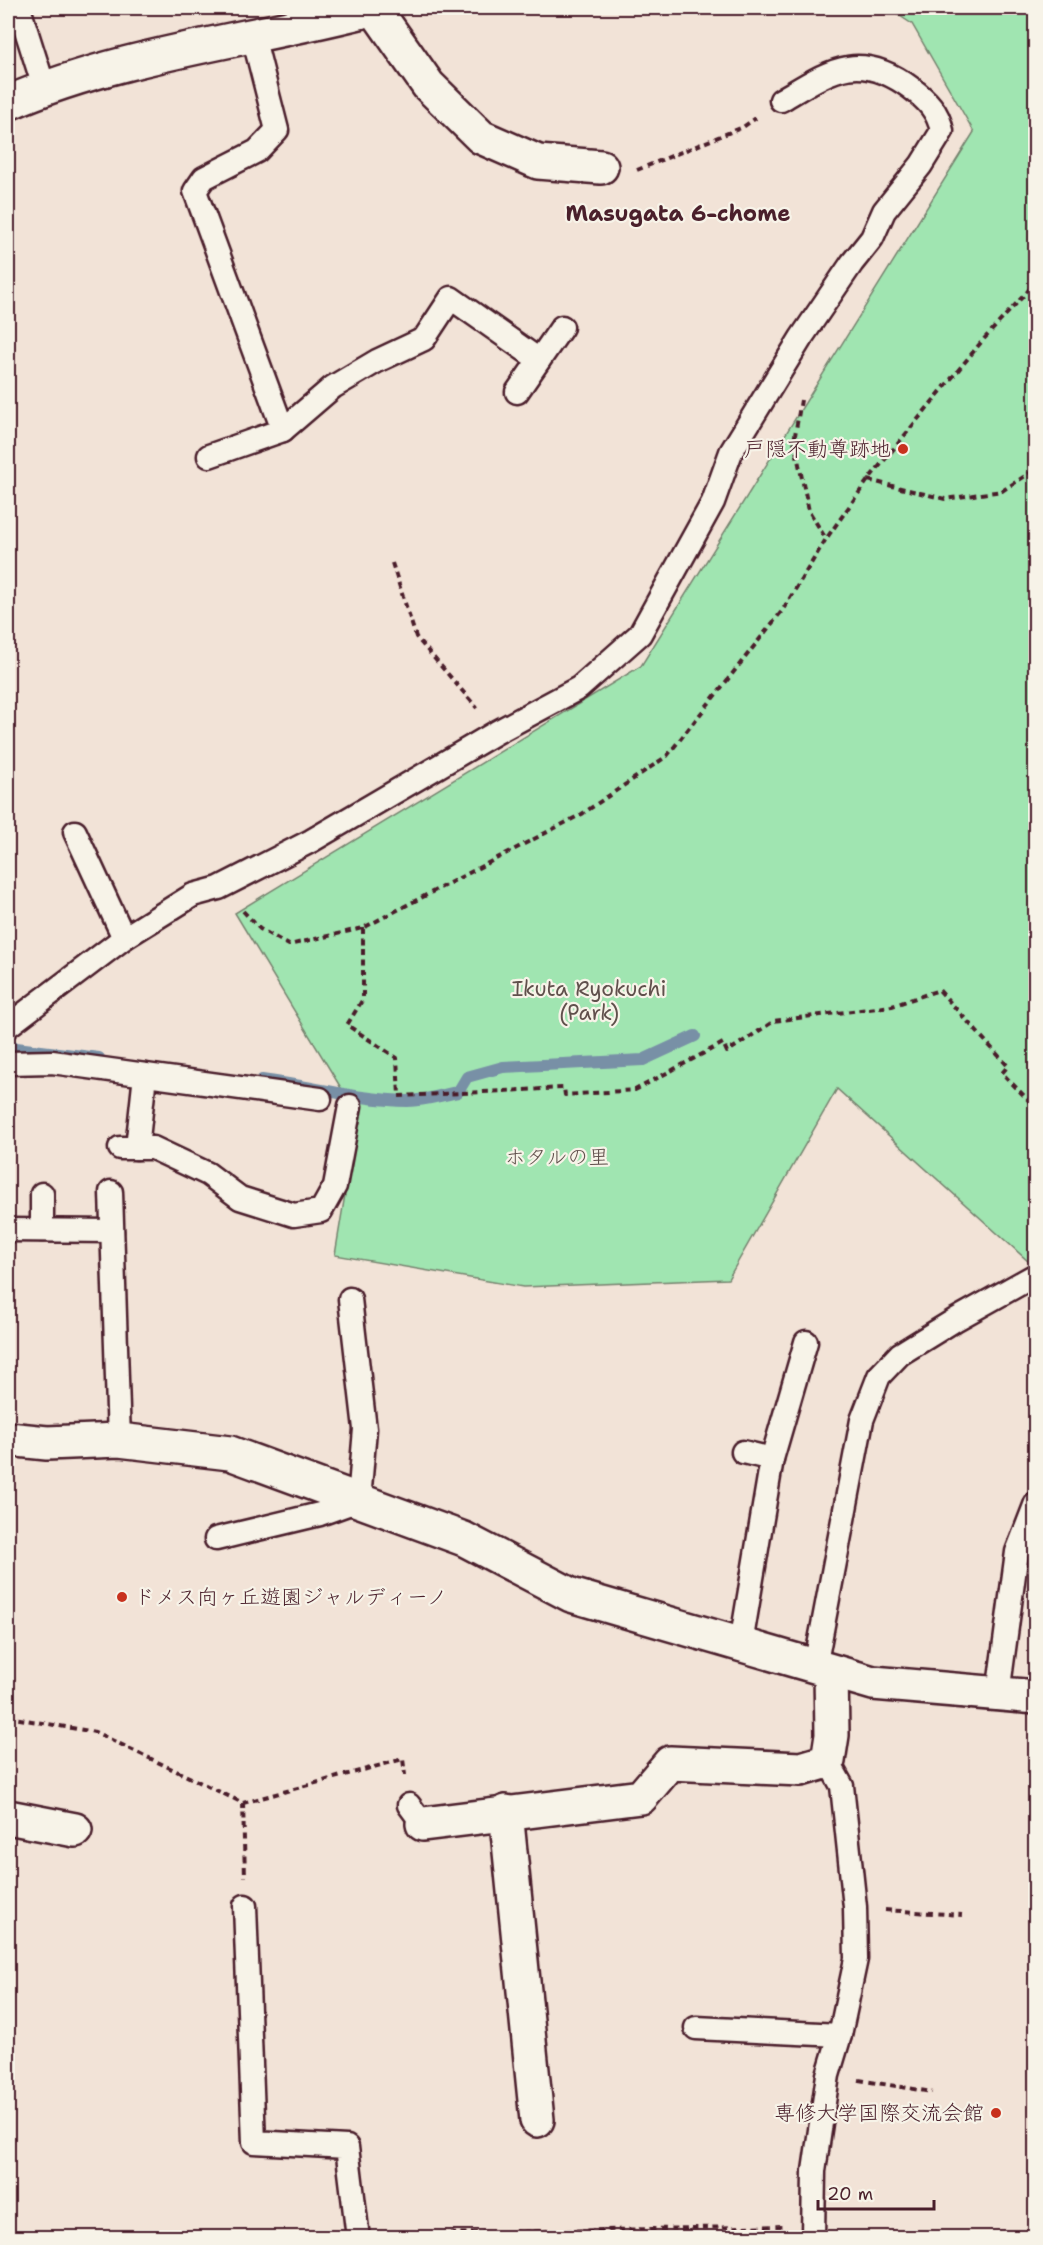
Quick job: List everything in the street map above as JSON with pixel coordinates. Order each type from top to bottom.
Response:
[{"type":"street","points":[[8,103],[44,87],[153,57],[374,8],[428,85],[481,137],[538,162],[601,167]]},
{"type":"street","points":[[8,1439],[47,1443],[118,1440],[230,1453],[464,1539],[571,1595],[873,1683],[1035,1697]]},
{"type":"street","points":[[416,1815],[506,1812],[641,1797],[670,1763],[801,1769],[828,1761],[832,1736],[823,1670]]},
{"type":"street","points":[[506,1812],[537,2120]]},
{"type":"street","points":[[8,1817],[75,1830]]},
{"type":"lane","points":[[19,8],[44,87]]},
{"type":"lane","points":[[254,36],[277,130],[256,151],[204,178],[195,191],[284,430]]},
{"type":"lane","points":[[8,1026],[124,938],[194,895],[219,888],[311,841],[497,732],[579,688],[640,634],[713,502],[737,442],[801,338],[852,263],[872,238],[884,211],[921,165],[942,131],[939,115],[921,96],[898,79],[868,66],[844,67],[826,74],[781,100]]},
{"type":"lane","points":[[209,456],[284,430],[333,387],[377,361],[424,339],[451,298],[539,360]]},
{"type":"lane","points":[[517,392],[562,327]]},
{"type":"lane","points":[[75,832],[124,938]]},
{"type":"lane","points":[[8,1063],[52,1062],[321,1099]]},
{"type":"lane","points":[[145,1075],[128,1148],[153,1148],[208,1174],[240,1198],[294,1215],[321,1211],[335,1186],[350,1106]]},
{"type":"lane","points":[[111,1192],[118,1440]]},
{"type":"lane","points":[[42,1194],[42,1230]]},
{"type":"lane","points":[[8,1230],[112,1231]]},
{"type":"lane","points":[[823,1670],[862,1420],[879,1377],[900,1354],[1032,1277],[1035,1280]]},
{"type":"lane","points":[[216,1539],[320,1514],[359,1500],[365,1429],[350,1299]]},
{"type":"lane","points":[[741,1644],[772,1459],[806,1342]]},
{"type":"lane","points":[[743,1452],[772,1459]]},
{"type":"lane","points":[[998,1694],[1017,1552],[1035,1503]]},
{"type":"lane","points":[[812,2232],[814,2171],[828,2075],[840,2035],[856,1959],[855,1907],[842,1786],[828,1761]]},
{"type":"lane","points":[[245,1906],[254,2142],[347,2147],[358,2236]]},
{"type":"lane","points":[[696,2028],[840,2035]]},
{"type":"path","points":[[601,167],[637,171],[743,127],[781,100]]},
{"type":"path","points":[[219,888],[260,929],[289,945],[363,928],[582,814],[667,756],[782,611],[826,539],[868,480],[983,340],[1035,282]]},
{"type":"path","points":[[803,389],[794,441],[809,511],[826,539]]},
{"type":"path","points":[[868,480],[945,499],[1002,491],[1035,468]]},
{"type":"path","points":[[392,563],[416,637],[497,732]]},
{"type":"path","points":[[363,928],[363,999],[346,1025],[397,1058],[399,1096],[564,1088],[565,1095],[635,1090],[723,1043],[727,1052],[774,1021],[892,1006],[939,990],[1008,1066],[1002,1073],[1035,1108]]},
{"type":"path","points":[[8,1717],[95,1732],[243,1803],[403,1759]]},
{"type":"path","points":[[243,1803],[245,1906]]},
{"type":"path","points":[[855,1907],[962,1915]]},
{"type":"path","points":[[828,2075],[932,2092]]},
{"type":"path","points":[[358,2236],[812,2232]]},
{"type":"green space","name":"Ikuta Ryokuchi (Park)","points":[[888,8],[1035,8],[1035,1264],[1028,1261],[837,1089],[728,1279],[523,1287],[335,1255],[358,1116],[235,913],[641,666],[974,132],[912,24]]},
{"type":"waterway","points":[[262,1080],[371,1098],[414,1101],[458,1092],[467,1077],[503,1067],[643,1060],[695,1036]]},
{"type":"waterway","points":[[8,1047],[99,1058]]},
{"type":"place","name":"戸隠不動尊跡地","points":[[903,449]]},
{"type":"place","name":"ドメス向ヶ丘遊園ジャルディーノ","points":[[122,1597]]},
{"type":"place","name":"専修大学国際交流会館","points":[[996,2113]]},
{"type":"district","name":"Masugata 6-chome","points":[[678,213]]},
{"type":"park label","name":"ホタルの里","points":[[557,1157]]}]
